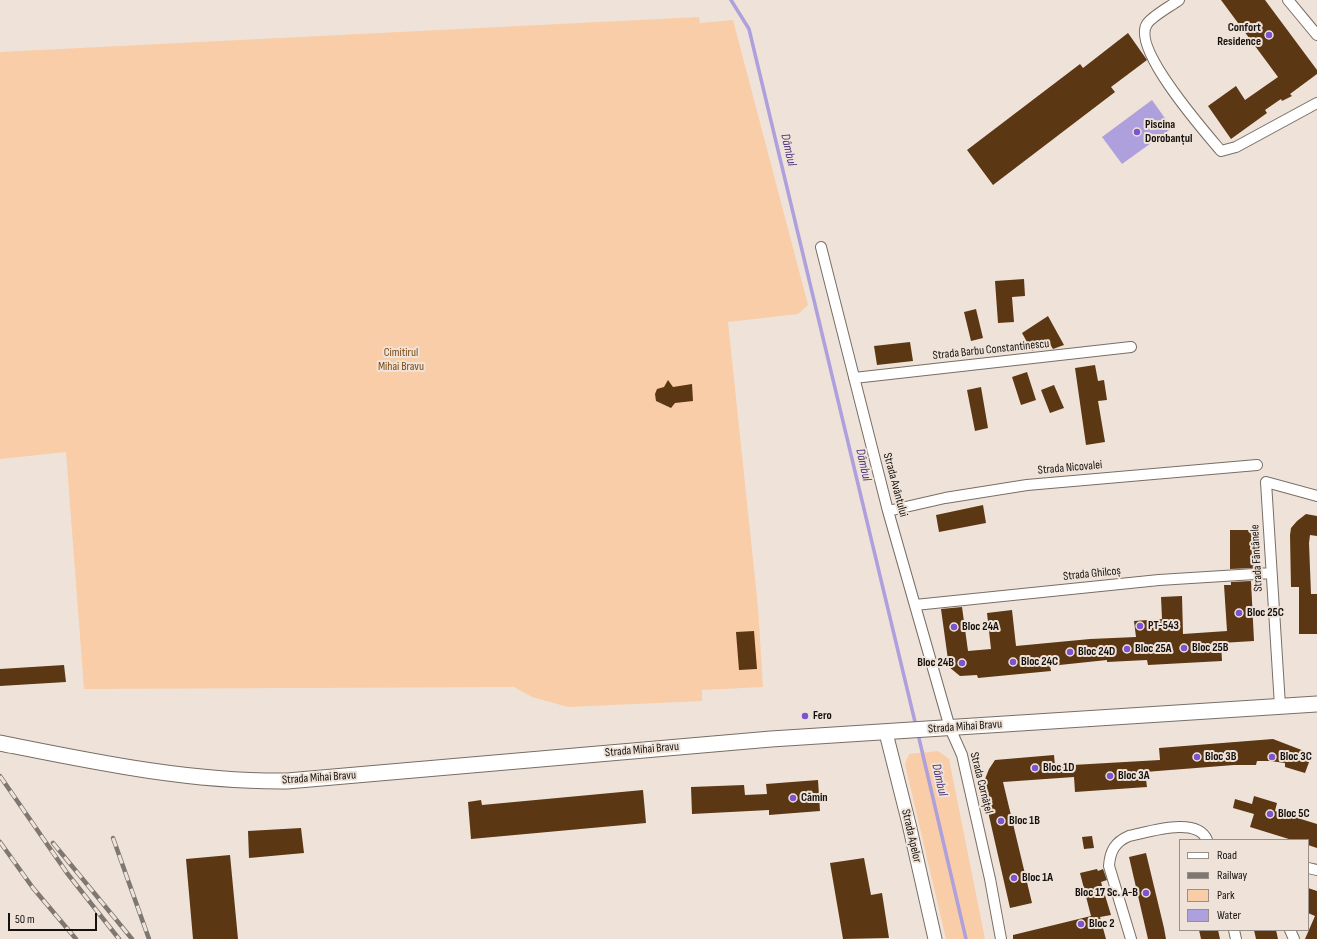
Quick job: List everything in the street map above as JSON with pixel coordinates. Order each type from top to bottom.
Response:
[{"type":"main road","name":"Strada Mihai Bravu","points":[[0,743],[127,768],[226,780],[294,780],[724,743],[1317,704]]},
{"type":"main road","name":"Strada Mihai Bravu","points":[[1284,706],[1317,713]]},
{"type":"street","points":[[1179,0],[1147,24],[1144,32],[1147,48],[1165,79],[1196,122],[1221,151],[1236,147],[1317,103]]},
{"type":"street","points":[[1288,0],[1317,35]]},
{"type":"street","name":"Strada Avântului","points":[[821,247],[888,511],[915,605],[944,728]]},
{"type":"street","name":"Strada Barbu Constantinescu","points":[[854,378],[1131,347]]},
{"type":"street","name":"Strada Nicovalei","points":[[888,511],[945,498],[1027,485],[1257,465]]},
{"type":"street","name":"Strada Fântânele","points":[[1284,706],[1271,573],[1266,482],[1317,496]]},
{"type":"street","name":"Strada Ghilcoș","points":[[915,605],[1160,580],[1271,573]]},
{"type":"street","name":"Strada Cornățel","points":[[944,728],[962,755],[990,879],[1001,939]]},
{"type":"street","name":"Strada Apelor","points":[[886,733],[909,824],[935,939]]},
{"type":"street","points":[[1130,939],[1109,866],[1110,856],[1114,846],[1120,840],[1129,836],[1187,826],[1199,830],[1207,838]]},
{"type":"green space","name":"Cimitirul Mihai Bravu","points":[[699,17],[700,23],[733,20],[808,305],[798,314],[728,322],[758,607],[763,687],[702,690],[702,701],[568,707],[532,697],[514,687],[84,689],[66,452],[0,459],[0,52]]},
{"type":"green space","points":[[938,751],[949,759],[985,939],[946,939],[905,764],[909,754]]},
{"type":"water","name":"Piscina Dorobanțul","points":[[1152,100],[1172,128],[1122,164],[1102,137]]},
{"type":"building","name":"Confort Residence","points":[[1221,0],[1265,0],[1317,70],[1317,74],[1290,94],[1292,96],[1282,101],[1281,99],[1265,110],[1267,113],[1231,139],[1208,106],[1236,86],[1245,100],[1278,77]]},
{"type":"building","points":[[1128,33],[1147,60],[1111,87],[1115,92],[993,185],[967,150],[1080,64],[1083,68]]},
{"type":"building","points":[[1024,279],[1025,296],[1012,297],[1014,322],[998,323],[995,281]]},
{"type":"building","points":[[976,309],[983,338],[971,341],[964,312]]},
{"type":"building","points":[[1048,316],[1064,345],[1053,349],[1048,341],[1032,351],[1022,333]]},
{"type":"building","points":[[910,342],[913,361],[877,365],[874,346]]},
{"type":"building","points":[[1095,365],[1098,381],[1104,380],[1107,400],[1098,401],[1105,442],[1086,445],[1075,368]]},
{"type":"building","points":[[1027,372],[1036,400],[1021,405],[1012,377]]},
{"type":"building","points":[[668,380],[673,387],[692,384],[693,401],[675,403],[671,408],[656,401],[655,394],[657,389],[664,387]]},
{"type":"building","points":[[1054,385],[1064,408],[1050,413],[1041,390]]},
{"type":"building","points":[[981,387],[988,428],[975,431],[967,390]]},
{"type":"building","points":[[983,505],[986,523],[939,532],[936,515]]},
{"type":"building","points":[[1306,514],[1317,516],[1317,536],[1310,535],[1309,543],[1311,594],[1317,594],[1317,634],[1299,634],[1299,587],[1291,587],[1291,528]]},
{"type":"building","points":[[1230,530],[1258,530],[1258,544],[1253,544],[1254,568],[1230,569]]},
{"type":"building","points":[[1251,581],[1254,641],[1221,643],[1222,661],[1148,665],[1147,660],[1107,662],[1107,660],[1050,666],[1051,671],[978,678],[977,675],[960,676],[949,667],[941,609],[962,607],[968,651],[991,649],[987,613],[1012,610],[1016,646],[1090,639],[1136,637],[1134,621],[1162,619],[1161,597],[1182,596],[1183,634],[1227,631],[1224,585],[1231,585],[1231,582]]},
{"type":"building","points":[[754,631],[757,669],[739,670],[736,632]]},
{"type":"building","points":[[64,665],[66,682],[0,686],[0,669]]},
{"type":"building","points":[[1273,739],[1312,754],[1305,773],[1285,767],[1285,763],[1257,761],[1256,765],[1234,765],[1145,772],[1147,787],[1075,792],[1074,777],[1003,782],[1032,903],[1010,908],[984,794],[985,779],[995,760],[1054,755],[1055,766],[1160,760],[1159,748]]},
{"type":"building","points":[[818,780],[820,811],[769,815],[769,810],[692,814],[691,787],[744,785],[745,795],[767,794],[766,784]]},
{"type":"building","points":[[643,790],[646,823],[471,839],[468,802],[481,800],[482,805]]},
{"type":"building","name":"Bloc 5C","points":[[1254,796],[1277,803],[1275,811],[1317,824],[1317,848],[1309,845],[1309,839],[1289,839],[1250,827],[1254,814],[1233,808],[1235,799],[1252,804]]},
{"type":"building","points":[[301,828],[304,853],[249,858],[248,831]]},
{"type":"building","points":[[1092,836],[1094,848],[1084,849],[1082,837]]},
{"type":"building","name":"Bloc 17 Sc. A-B","points":[[1146,853],[1166,939],[1148,939],[1129,857]]},
{"type":"building","points":[[230,855],[238,939],[193,939],[186,859]]},
{"type":"building","points":[[864,858],[871,895],[882,893],[889,938],[843,939],[830,863]]},
{"type":"building","points":[[1097,869],[1098,871],[1103,869],[1107,880],[1101,882],[1111,915],[1100,917],[1106,939],[1013,939],[1013,935],[1091,916],[1080,873]]},
{"type":"building","points":[[1309,888],[1317,891],[1317,939],[1305,939],[1315,916],[1309,913]]},
{"type":"building","points":[[1199,931],[1218,931],[1220,939],[1201,939]]},
{"type":"building","points":[[1254,931],[1276,931],[1278,939],[1256,939]]},
{"type":"waterway","name":"Dâmbul","points":[[731,0],[749,29],[916,726]]},
{"type":"waterway","name":"Dâmbul","points":[[918,734],[966,939]]},
{"type":"railway","points":[[0,776],[67,873],[119,939]]},
{"type":"railway","points":[[113,838],[149,939]]},
{"type":"railway","points":[[0,842],[33,888],[76,939]]},
{"type":"railway","points":[[53,843],[132,939]]},
{"type":"place","name":"Confort Residence","points":[[1269,35]]},
{"type":"place","name":"Piscina Dorobanțul","points":[[1137,132]]},
{"type":"place","name":"Bloc 25C","points":[[1239,613]]},
{"type":"place","name":"PT-543","points":[[1140,626]]},
{"type":"place","name":"Bloc 24A","points":[[954,627]]},
{"type":"place","name":"Bloc 25B","points":[[1184,648]]},
{"type":"place","name":"Bloc 25A","points":[[1127,649]]},
{"type":"place","name":"Bloc 24D","points":[[1070,652]]},
{"type":"place","name":"Bloc 24C","points":[[1013,662]]},
{"type":"place","name":"Bloc 24B","points":[[962,663]]},
{"type":"place","name":"Fero","points":[[805,716]]},
{"type":"place","name":"Bloc 3B","points":[[1197,757]]},
{"type":"place","name":"Bloc 3C","points":[[1272,757]]},
{"type":"place","name":"Bloc 1D","points":[[1035,768]]},
{"type":"place","name":"Bloc 3A","points":[[1110,776]]},
{"type":"place","name":"Cămin","points":[[793,798]]},
{"type":"place","name":"Bloc 5C","points":[[1270,814]]},
{"type":"place","name":"Bloc 1B","points":[[1001,821]]},
{"type":"place","name":"Bloc 1A","points":[[1014,878]]},
{"type":"place","name":"Bloc 17 Sc. A-B","points":[[1146,893]]},
{"type":"place","name":"Bloc 2","points":[[1081,924]]}]
